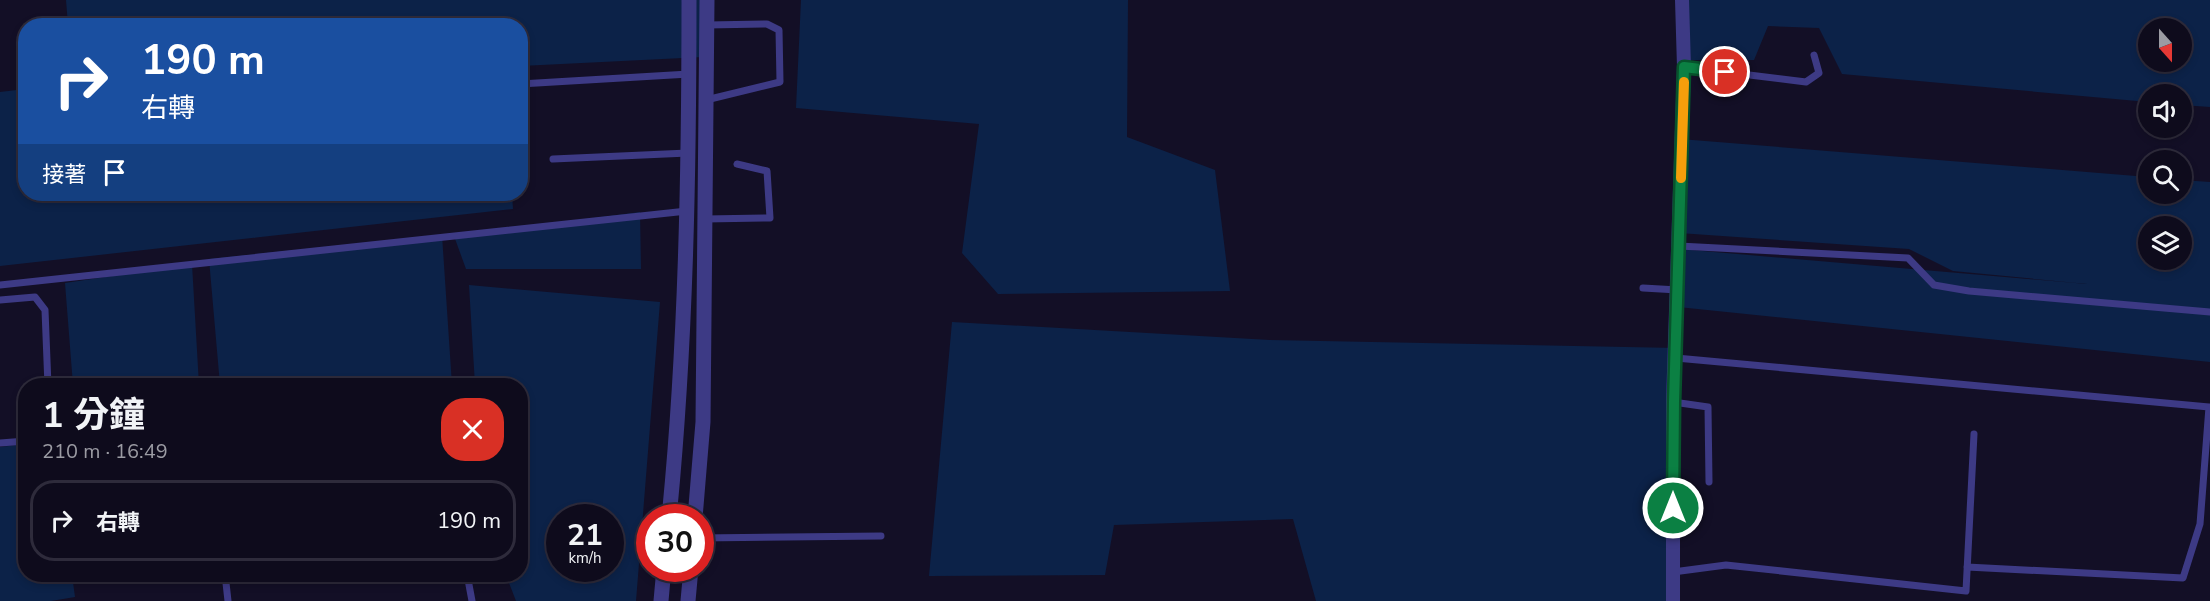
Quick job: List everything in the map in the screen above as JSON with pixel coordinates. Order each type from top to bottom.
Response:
[{"type":"street","points":[[670,504],[678,427],[687,211],[689,0]]},
{"type":"street","points":[[696,504],[703,422],[707,0]]},
{"type":"street","points":[[1673,601],[1674,402],[1684,67],[1682,0]]},
{"type":"street","points":[[661,601],[663,582]]},
{"type":"street","points":[[688,601],[690,582]]},
{"type":"lane","points":[[706,100],[780,82],[778,30],[767,24],[707,25]]},
{"type":"lane","points":[[1684,67],[1806,82],[1820,73],[1814,55]]},
{"type":"lane","points":[[528,84],[689,74]]},
{"type":"lane","points":[[553,159],[688,153]]},
{"type":"lane","points":[[705,219],[770,218],[767,171],[737,164]]},
{"type":"lane","points":[[0,285],[687,211]]},
{"type":"lane","points":[[1679,246],[1908,258],[1935,285],[1969,291],[2210,312]]},
{"type":"lane","points":[[1643,288],[1678,290]]},
{"type":"lane","points":[[0,300],[35,297],[45,310],[48,378]]},
{"type":"lane","points":[[1676,358],[2209,407],[2200,524],[2183,578],[1967,567]]},
{"type":"lane","points":[[1674,402],[1708,407],[1709,482]]},
{"type":"lane","points":[[1673,572],[1726,565],[1966,591],[1974,434]]},
{"type":"lane","points":[[0,443],[18,442]]},
{"type":"lane","points":[[714,538],[881,536]]},
{"type":"lane","points":[[226,582],[228,601]]},
{"type":"lane","points":[[468,582],[472,601]]},
{"type":"water","points":[[66,0],[703,0],[703,57],[528,66],[528,18],[67,18]]},
{"type":"water","points":[[801,0],[1128,0],[1127,137],[1215,170],[1230,291],[998,294],[962,253],[979,124],[796,108]]},
{"type":"water","points":[[1683,0],[2210,0],[2210,107],[2192,106],[2192,84],[2138,84],[2138,101],[1842,74],[1819,28],[1768,26],[1754,60],[1682,60]]},
{"type":"water","points":[[18,90],[18,201],[512,201],[513,209],[0,266],[0,92]]},
{"type":"water","points":[[1680,139],[2138,176],[2138,204],[2192,204],[2192,181],[2210,182],[2210,362],[1678,307],[1679,249],[2087,284],[1953,271],[1909,249],[1679,233]]},
{"type":"water","points":[[640,212],[641,269],[466,269],[454,236]]},
{"type":"water","points":[[442,235],[452,378],[219,378],[209,259]]},
{"type":"water","points":[[192,264],[199,378],[72,378],[65,283]]},
{"type":"water","points":[[469,285],[660,302],[644,504],[636,504],[636,601],[516,601],[509,582],[528,582],[528,378],[475,378]]},
{"type":"water","points":[[952,322],[1270,340],[1677,348],[1674,601],[1316,601],[1293,519],[1114,525],[1105,575],[929,576]]},
{"type":"water","points":[[18,445],[18,582],[73,582],[75,597],[51,601],[0,601],[0,447]]},
{"type":"slow traffic","points":[[1681,178],[1684,82]]},
{"type":"route","points":[[1673,508],[1684,67],[1725,72]]}]
